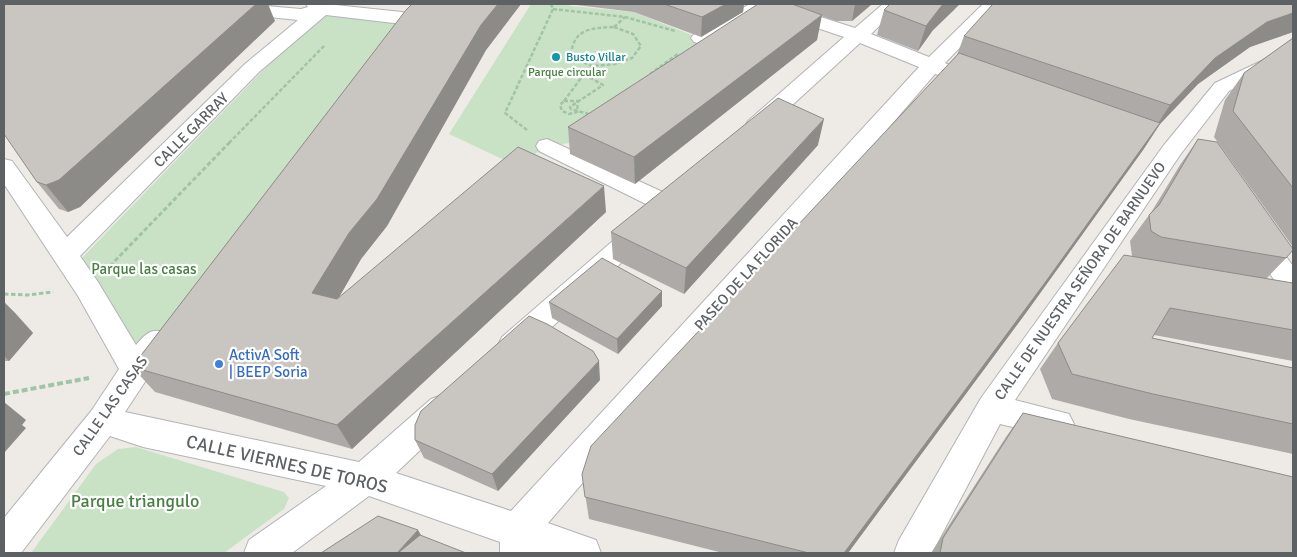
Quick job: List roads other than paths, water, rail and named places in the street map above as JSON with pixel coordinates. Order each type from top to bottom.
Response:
[{"type":"street","points":[[192,4],[302,15],[319,6],[355,13],[409,11]]},
{"type":"street","points":[[701,38],[763,4],[968,78]]},
{"type":"street","points":[[741,140],[893,4]]},
{"type":"street","name":"PASEO DE LA FLORIDA","points":[[518,542],[931,66],[993,4]]},
{"type":"street","name":"CALLE GARRAY","points":[[64,256],[252,68],[319,6]]},
{"type":"street","points":[[384,41],[409,11]]},
{"type":"street","name":"CALLE DE NUESTRA SEÑORA DE BARNUEVO","points":[[912,553],[992,408],[1174,151],[1222,87],[1293,52]]},
{"type":"street","points":[[547,146],[669,206]]},
{"type":"street","points":[[4,166],[88,289],[134,370]]},
{"type":"street","points":[[498,359],[691,186]]},
{"type":"street","points":[[1242,212],[1293,286]]},
{"type":"street","name":"CALLE LAS CASAS","points":[[4,546],[103,420],[134,370],[170,323]]},
{"type":"street","points":[[262,553],[365,479],[461,392]]},
{"type":"street","points":[[992,408],[1086,431]]},
{"type":"street","name":"CALLE VIERNES DE TOROS","points":[[103,420],[143,432],[365,479],[518,542],[583,553]]},
{"type":"place","name":"Busto Villar","points":[[556,57]]},
{"type":"place","name":"ActivA Soft | BEEP Soria","points":[[219,364]]},
{"type":"park label","name":"Parque circular","points":[[567,72]]},
{"type":"park label","name":"Parque las casas","points":[[144,269]]},
{"type":"park label","name":"Parque triangulo","points":[[135,501]]}]
